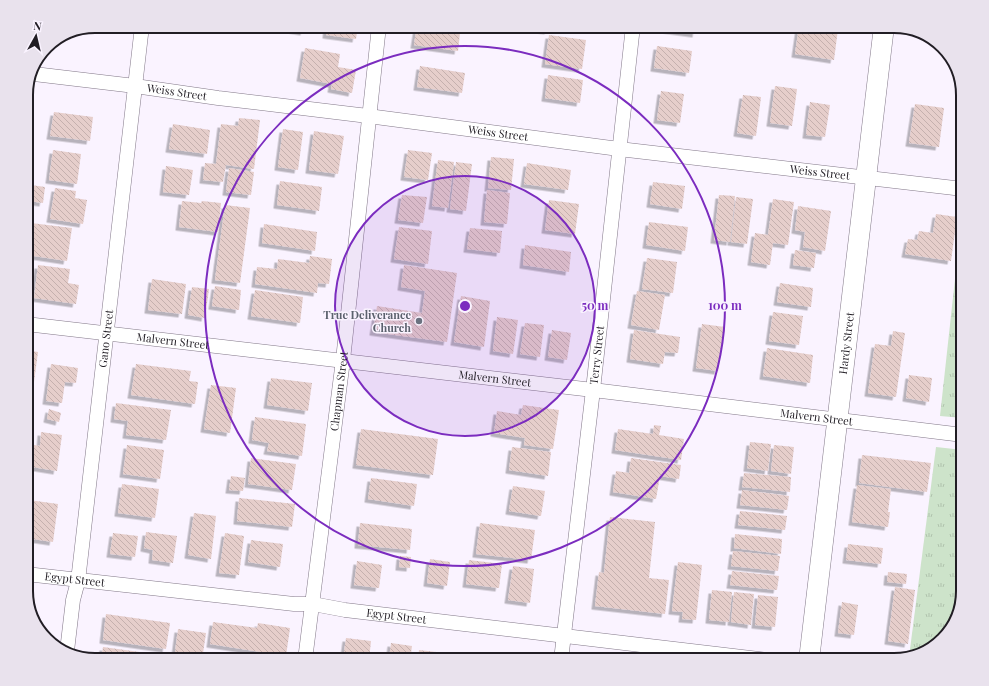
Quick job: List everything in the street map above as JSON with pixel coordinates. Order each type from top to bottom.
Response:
[{"type":"main road","name":"Hardy Street","points":[[810,653],[883,33]]},
{"type":"street","name":"Gano Street","points":[[68,647],[73,600],[78,581],[141,33]]},
{"type":"street","name":"Chapman Street","points":[[306,653],[343,360],[368,116],[378,33]]},
{"type":"street","name":"Terry Street","points":[[562,653],[594,390],[632,33]]},
{"type":"street","name":"Weiss Street","points":[[37,74],[619,149],[956,188]]},
{"type":"street","name":"Malvern Street","points":[[33,325],[322,359],[343,360],[373,365],[956,434]]},
{"type":"street","name":"Egypt Street","points":[[33,575],[294,604],[313,604],[710,653]]},
{"type":"green space","points":[[956,270],[956,417],[940,416]]},
{"type":"green space","points":[[936,447],[956,449],[956,591],[954,607],[946,625],[935,638],[921,647],[910,651]]},
{"type":"building","points":[[326,33],[357,33],[356,39],[326,35]]},
{"type":"building","points":[[416,33],[460,33],[458,51],[414,45]]},
{"type":"building","points":[[798,33],[837,33],[834,60],[795,54]]},
{"type":"building","points":[[549,35],[586,40],[582,69],[545,64]]},
{"type":"building","points":[[657,46],[692,51],[689,73],[654,68]]},
{"type":"building","points":[[305,48],[340,54],[338,67],[356,70],[352,93],[331,89],[332,84],[300,78]]},
{"type":"building","points":[[420,66],[465,73],[462,93],[417,87]]},
{"type":"building","points":[[548,75],[583,80],[580,103],[545,98]]},
{"type":"building","points":[[775,86],[797,89],[792,126],[770,123]]},
{"type":"building","points":[[661,91],[684,94],[680,123],[657,120]]},
{"type":"building","points":[[743,95],[761,97],[756,136],[737,133]]},
{"type":"building","points":[[810,102],[830,105],[825,137],[806,135]]},
{"type":"building","points":[[915,104],[944,108],[939,147],[909,143]]},
{"type":"building","points":[[54,112],[93,117],[90,141],[50,136]]},
{"type":"building","points":[[239,118],[260,120],[254,169],[226,165],[223,182],[203,180],[205,163],[216,164],[221,124],[238,126]]},
{"type":"building","points":[[173,124],[210,130],[207,154],[169,149]]},
{"type":"building","points":[[283,129],[303,132],[298,170],[278,167]]},
{"type":"building","points":[[314,131],[344,136],[338,174],[309,170]]},
{"type":"building","points":[[53,150],[81,154],[77,184],[49,180]]},
{"type":"building","points":[[408,150],[432,153],[428,180],[404,177]]},
{"type":"building","points":[[491,157],[514,159],[511,190],[488,188]]},
{"type":"building","points":[[438,160],[454,162],[448,208],[432,206]]},
{"type":"building","points":[[456,162],[472,164],[466,211],[450,209]]},
{"type":"building","points":[[527,163],[571,170],[568,190],[524,184]]},
{"type":"building","points":[[166,166],[193,170],[189,195],[163,192]]},
{"type":"building","points":[[229,168],[254,172],[251,195],[226,192]]},
{"type":"building","points":[[280,181],[322,187],[319,211],[277,205]]},
{"type":"building","points":[[653,182],[685,186],[682,209],[650,204]]},
{"type":"building","points":[[33,185],[45,187],[43,203],[33,202]]},
{"type":"building","points":[[55,188],[76,191],[75,198],[87,200],[83,224],[50,219]]},
{"type":"building","points":[[487,190],[510,193],[507,224],[484,222]]},
{"type":"building","points":[[402,195],[427,197],[423,223],[398,220]]},
{"type":"building","points":[[719,195],[735,196],[730,242],[714,240]]},
{"type":"building","points":[[736,197],[753,199],[747,244],[731,242]]},
{"type":"building","points":[[773,199],[794,202],[788,245],[773,243],[770,265],[751,262],[755,233],[768,235]]},
{"type":"building","points":[[549,200],[579,204],[575,234],[545,230]]},
{"type":"building","points":[[182,201],[221,203],[218,232],[179,227]]},
{"type":"building","points":[[225,205],[250,208],[240,283],[215,280]]},
{"type":"building","points":[[798,206],[831,211],[825,251],[803,247],[805,232],[795,230]]},
{"type":"building","points":[[936,214],[956,217],[951,261],[905,254],[908,239],[917,240],[919,231],[933,233]]},
{"type":"building","points":[[649,222],[688,227],[685,251],[646,245]]},
{"type":"building","points":[[33,223],[72,228],[67,261],[33,256]]},
{"type":"building","points":[[264,224],[317,232],[315,251],[262,243]]},
{"type":"building","points":[[399,227],[432,231],[428,264],[394,259]]},
{"type":"building","points":[[470,228],[502,231],[500,253],[467,249]]},
{"type":"building","points":[[525,245],[571,252],[569,272],[523,265]]},
{"type":"building","points":[[795,250],[816,253],[814,268],[793,265]]},
{"type":"building","points":[[310,256],[332,259],[329,284],[318,283],[317,293],[255,284],[257,267],[277,269],[278,259],[309,263]]},
{"type":"building","points":[[647,258],[677,262],[673,293],[642,289]]},
{"type":"building","points":[[38,265],[70,269],[68,283],[79,285],[76,304],[34,298]]},
{"type":"building","points":[[404,265],[457,273],[447,342],[373,332],[377,306],[422,313],[425,291],[401,287]]},
{"type":"building","points":[[152,279],[186,284],[182,314],[148,310]]},
{"type":"building","points":[[780,283],[813,288],[811,307],[777,302]]},
{"type":"building","points":[[215,286],[241,290],[239,310],[212,306]]},
{"type":"building","points":[[192,287],[209,289],[205,318],[188,315]]},
{"type":"building","points":[[255,290],[303,297],[300,323],[251,316]]},
{"type":"building","points":[[637,291],[665,295],[659,330],[631,325]]},
{"type":"building","points":[[461,296],[490,301],[484,347],[454,342]]},
{"type":"building","points":[[773,312],[803,316],[799,345],[769,341]]},
{"type":"building","points":[[497,317],[518,320],[513,354],[493,351]]},
{"type":"building","points":[[525,323],[544,325],[540,357],[520,354]]},
{"type":"building","points":[[702,324],[725,327],[718,371],[696,368]]},
{"type":"building","points":[[552,330],[571,333],[567,360],[548,357]]},
{"type":"building","points":[[634,330],[680,337],[678,353],[665,352],[663,364],[630,359]]},
{"type":"building","points":[[893,331],[905,333],[896,397],[868,393],[875,344],[891,346]]},
{"type":"building","points":[[767,348],[813,355],[810,383],[763,376]]},
{"type":"building","points":[[33,351],[38,352],[33,390]]},
{"type":"building","points":[[51,364],[78,368],[76,383],[65,382],[62,403],[46,401]]},
{"type":"building","points":[[136,364],[191,371],[189,381],[198,382],[195,404],[131,395]]},
{"type":"building","points":[[909,375],[932,378],[929,402],[906,398]]},
{"type":"building","points":[[271,378],[312,383],[308,411],[267,405]]},
{"type":"building","points":[[211,385],[236,388],[230,433],[204,429]]},
{"type":"building","points":[[116,403],[171,410],[166,440],[126,435],[128,421],[114,419]]},
{"type":"building","points":[[523,405],[559,410],[553,449],[524,445],[525,438],[494,433],[497,411],[521,415]]},
{"type":"building","points":[[49,409],[61,413],[59,422],[47,419]]},
{"type":"building","points":[[255,417],[306,424],[302,456],[267,451],[269,443],[252,440]]},
{"type":"building","points":[[654,425],[661,426],[659,435],[684,439],[681,460],[615,450],[618,429],[653,434]]},
{"type":"building","points":[[361,429],[438,439],[433,475],[356,465]]},
{"type":"building","points":[[41,432],[62,435],[57,471],[33,467],[33,445],[40,446]]},
{"type":"building","points":[[750,442],[771,444],[768,471],[747,468]]},
{"type":"building","points":[[127,445],[164,450],[160,479],[123,474]]},
{"type":"building","points":[[774,445],[794,447],[791,474],[771,471]]},
{"type":"building","points":[[512,447],[551,452],[548,476],[509,470]]},
{"type":"building","points":[[862,455],[931,463],[927,492],[859,483]]},
{"type":"building","points":[[251,458],[296,464],[292,490],[248,484]]},
{"type":"building","points":[[631,458],[681,465],[679,479],[660,476],[656,499],[613,492],[616,471],[629,473]]},
{"type":"building","points":[[744,473],[791,477],[790,492],[742,487]]},
{"type":"building","points":[[231,476],[245,478],[243,491],[229,490]]},
{"type":"building","points":[[371,478],[417,484],[414,506],[368,499]]},
{"type":"building","points":[[122,484],[159,489],[155,518],[118,513]]},
{"type":"building","points":[[857,485],[891,489],[888,527],[852,522]]},
{"type":"building","points":[[513,486],[545,491],[541,516],[509,511]]},
{"type":"building","points":[[742,490],[789,496],[787,510],[740,505]]},
{"type":"building","points":[[239,498],[295,504],[292,527],[237,521]]},
{"type":"building","points":[[33,501],[58,504],[53,542],[33,539]]},
{"type":"building","points":[[740,511],[787,516],[785,530],[738,525]]},
{"type":"building","points":[[194,513],[216,516],[211,559],[188,555]]},
{"type":"building","points":[[610,517],[655,522],[649,578],[669,580],[665,614],[595,606],[599,572],[604,573]]},
{"type":"building","points":[[360,523],[412,529],[410,550],[358,545]]},
{"type":"building","points":[[480,523],[535,530],[531,560],[476,554]]},
{"type":"building","points":[[146,532],[177,536],[173,563],[152,560],[153,550],[144,548]]},
{"type":"building","points":[[113,533],[138,536],[135,557],[110,554]]},
{"type":"building","points":[[225,533],[244,536],[239,575],[219,573]]},
{"type":"building","points":[[735,534],[782,539],[781,554],[734,548]]},
{"type":"building","points":[[251,540],[283,544],[280,567],[248,562]]},
{"type":"building","points":[[848,544],[883,548],[881,564],[846,560]]},
{"type":"building","points":[[733,551],[780,556],[778,571],[731,566]]},
{"type":"building","points":[[400,556],[411,557],[410,568],[399,567]]},
{"type":"building","points":[[430,559],[450,562],[447,586],[427,583]]},
{"type":"building","points":[[469,560],[502,564],[499,588],[466,584]]},
{"type":"building","points":[[357,561],[382,565],[379,588],[354,585]]},
{"type":"building","points":[[678,562],[702,565],[696,620],[682,619],[683,612],[672,611]]},
{"type":"building","points":[[513,566],[534,569],[530,603],[508,600]]},
{"type":"building","points":[[732,571],[779,576],[777,590],[730,585]]},
{"type":"building","points":[[888,572],[907,574],[906,584],[887,582]]},
{"type":"building","points":[[895,587],[915,590],[908,644],[888,641]]},
{"type":"building","points":[[712,590],[732,592],[729,622],[709,620]]},
{"type":"building","points":[[734,592],[754,594],[751,625],[731,622]]},
{"type":"building","points":[[758,595],[778,597],[775,627],[755,625]]},
{"type":"building","points":[[842,602],[858,605],[854,635],[838,633]]},
{"type":"building","points":[[106,614],[170,623],[166,649],[103,640]]},
{"type":"building","points":[[213,622],[257,628],[258,623],[290,628],[286,653],[267,653],[210,644]]},
{"type":"building","points":[[178,629],[206,633],[203,653],[175,653]]},
{"type":"building","points":[[346,638],[371,641],[370,653],[344,653]]},
{"type":"building","points":[[391,643],[412,646],[411,653],[390,653]]},
{"type":"building","points":[[103,647],[147,653],[102,653]]},
{"type":"building","points":[[419,650],[445,653],[419,653]]},
{"type":"place","name":"True Deliverance Church","points":[[419,321]]}]
